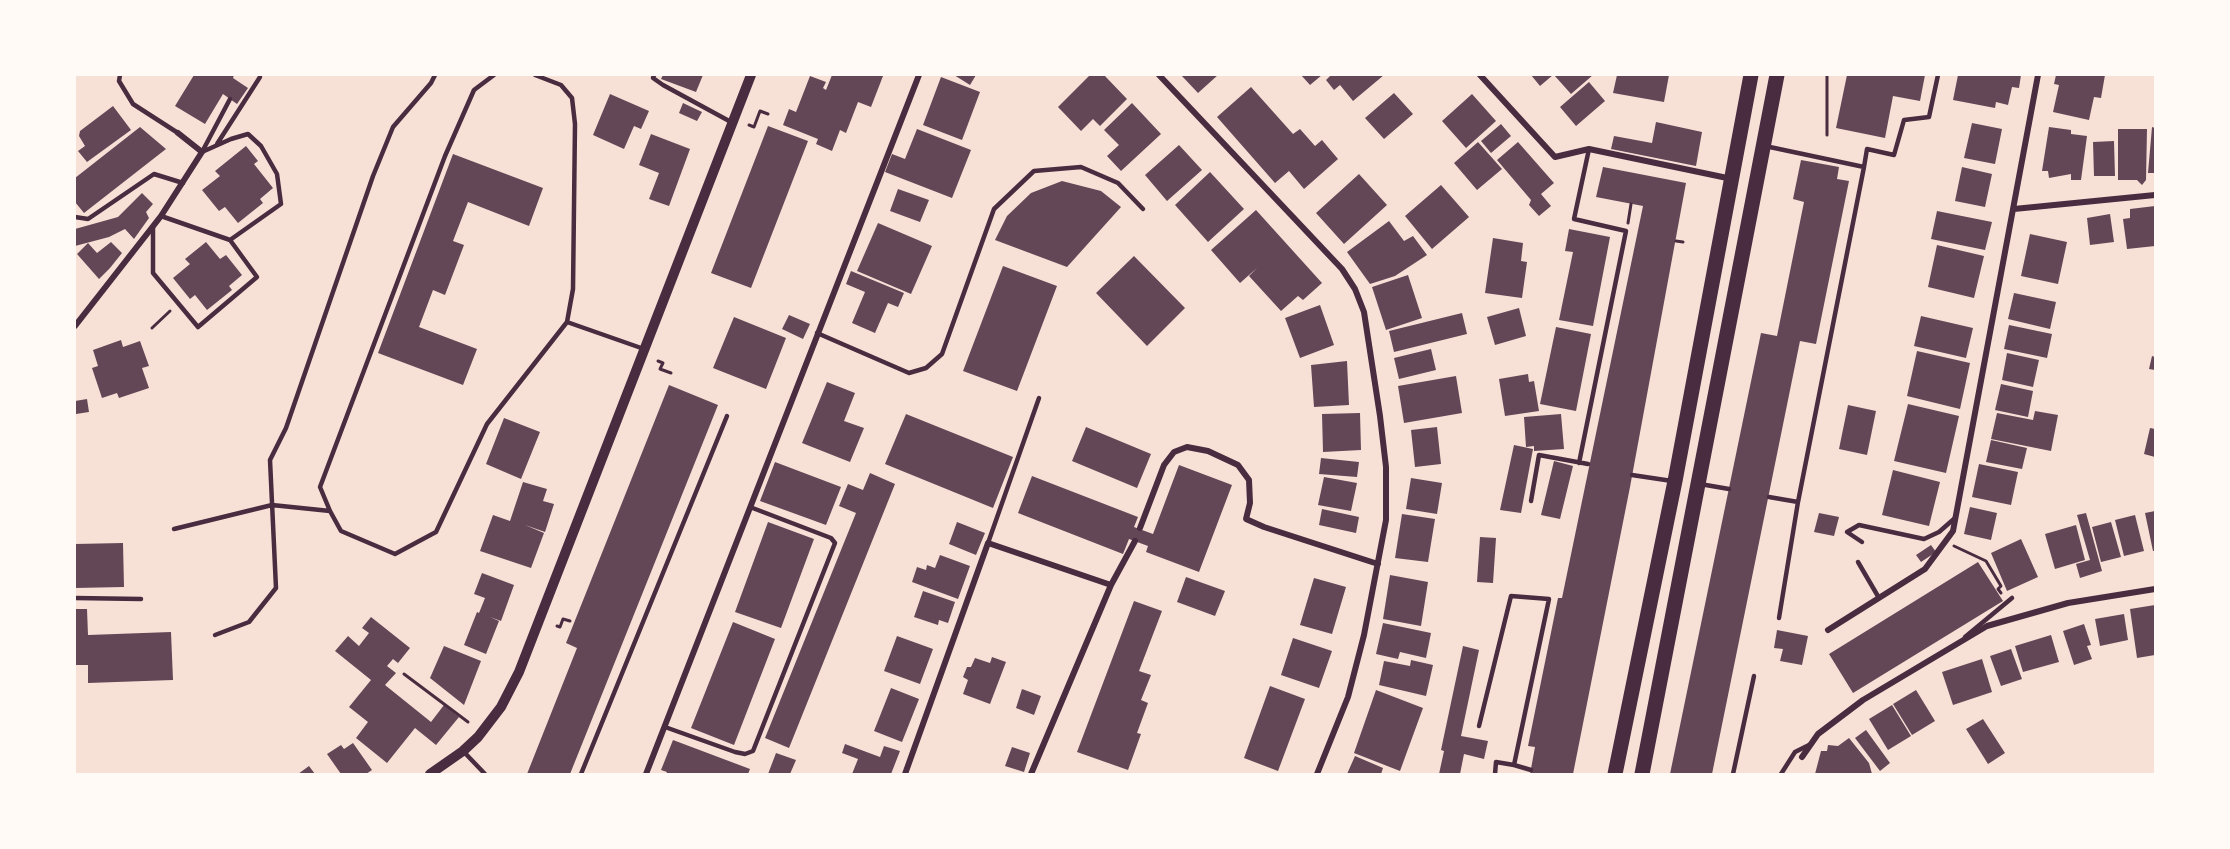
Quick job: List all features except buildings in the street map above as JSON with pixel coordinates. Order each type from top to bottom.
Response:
[{"type":"main road","points":[[1615,774],[1675,481],[1751,75]]},
{"type":"main road","points":[[1642,774],[1777,75]]},
{"type":"main road","points":[[1636,675],[1640,684],[1648,686],[1661,676]]},
{"type":"street","points":[[430,774],[440,770],[478,737],[501,707],[519,672],[752,75]]},
{"type":"street","points":[[646,774],[919,75]]},
{"type":"street","points":[[1159,75],[1342,269],[1356,289],[1364,312],[1386,466],[1386,520],[1364,635],[1348,698],[1317,774]]},
{"type":"street","points":[[1480,75],[1555,158],[1589,149],[1732,179]]},
{"type":"street","points":[[1828,630],[1925,569],[1953,531],[2038,75]]},
{"type":"street","points":[[75,326],[161,216],[202,152],[178,133]]},
{"type":"street","points":[[2014,209],[2155,195]]},
{"type":"street","points":[[1140,528],[1164,465],[1174,452],[1187,447],[1208,451],[1238,465],[1249,480],[1250,503],[1246,519],[1378,564]]},
{"type":"street","points":[[1031,774],[1111,585],[1136,542]]},
{"type":"street","points":[[905,774],[988,543],[1111,585]]},
{"type":"street","points":[[1802,757],[1818,734],[1863,700],[1987,626],[2068,603],[2155,589]]},
{"type":"lane","points":[[120,75],[118,81],[133,104],[178,133]]},
{"type":"lane","points":[[215,635],[249,622],[276,588],[270,460],[286,428],[373,176],[393,127],[431,83],[435,75]]},
{"type":"lane","points":[[494,75],[474,90],[445,156],[320,487],[341,531],[396,554],[436,532],[487,424],[567,322],[573,289],[574,254],[572,98],[561,85],[535,75]]},
{"type":"lane","points":[[654,75],[653,78],[663,85],[733,123]]},
{"type":"lane","points":[[1779,618],[1798,502],[1867,149],[1894,155],[1904,120],[1929,117],[1938,75]]},
{"type":"lane","points":[[215,147],[260,77]]},
{"type":"lane","points":[[202,152],[230,99]]},
{"type":"lane","points":[[202,152],[248,134],[261,146],[277,174],[281,204],[230,240]]},
{"type":"lane","points":[[1762,145],[1864,167]]},
{"type":"lane","points":[[1579,463],[1626,231],[1574,219],[1589,149]]},
{"type":"lane","points":[[817,333],[909,373],[926,368],[942,354],[994,209],[1034,171],[1081,167],[1118,183],[1143,209]]},
{"type":"lane","points":[[75,217],[88,219],[154,174],[183,183]]},
{"type":"lane","points":[[153,226],[153,273],[198,327],[257,277],[230,240],[161,216]]},
{"type":"lane","points":[[567,322],[645,349]]},
{"type":"lane","points":[[988,543],[1039,398]]},
{"type":"lane","points":[[581,774],[727,416]]},
{"type":"lane","points":[[1531,501],[1539,455],[1588,464]]},
{"type":"lane","points":[[1632,474],[1675,481]]},
{"type":"lane","points":[[1698,483],[1729,489]]},
{"type":"lane","points":[[1769,497],[1798,502]]},
{"type":"lane","points":[[174,529],[272,505],[330,511]]},
{"type":"lane","points":[[664,728],[735,752],[745,754],[753,751],[835,543],[831,537],[750,507]]},
{"type":"lane","points":[[1862,542],[1846,532],[1859,525],[1924,539],[1939,532],[1955,518]]},
{"type":"lane","points":[[1858,562],[1879,598]]},
{"type":"lane","points":[[1479,726],[1511,596],[1549,599],[1514,765]]},
{"type":"lane","points":[[75,598],[141,598]]},
{"type":"lane","points":[[1951,648],[2012,598]]},
{"type":"lane","points":[[1733,774],[1754,676]]},
{"type":"lane","points":[[1781,774],[1795,752],[1811,744]]},
{"type":"lane","points":[[463,752],[485,774]]},
{"type":"lane","points":[[1495,774],[1496,762],[1531,770]]},
{"type":"path","points":[[1827,75],[1827,135]]},
{"type":"path","points":[[749,126],[754,127],[760,111],[768,114]]},
{"type":"path","points":[[1626,231],[1631,204]]},
{"type":"path","points":[[1676,241],[1683,242]]},
{"type":"path","points":[[152,328],[177,304]]},
{"type":"path","points":[[658,361],[663,363],[660,369],[671,373]]},
{"type":"path","points":[[1945,542],[1986,561],[2001,586],[1998,589],[2002,594]]},
{"type":"path","points":[[557,626],[560,627],[563,619],[570,621]]},
{"type":"path","points":[[404,674],[468,722]]}]
